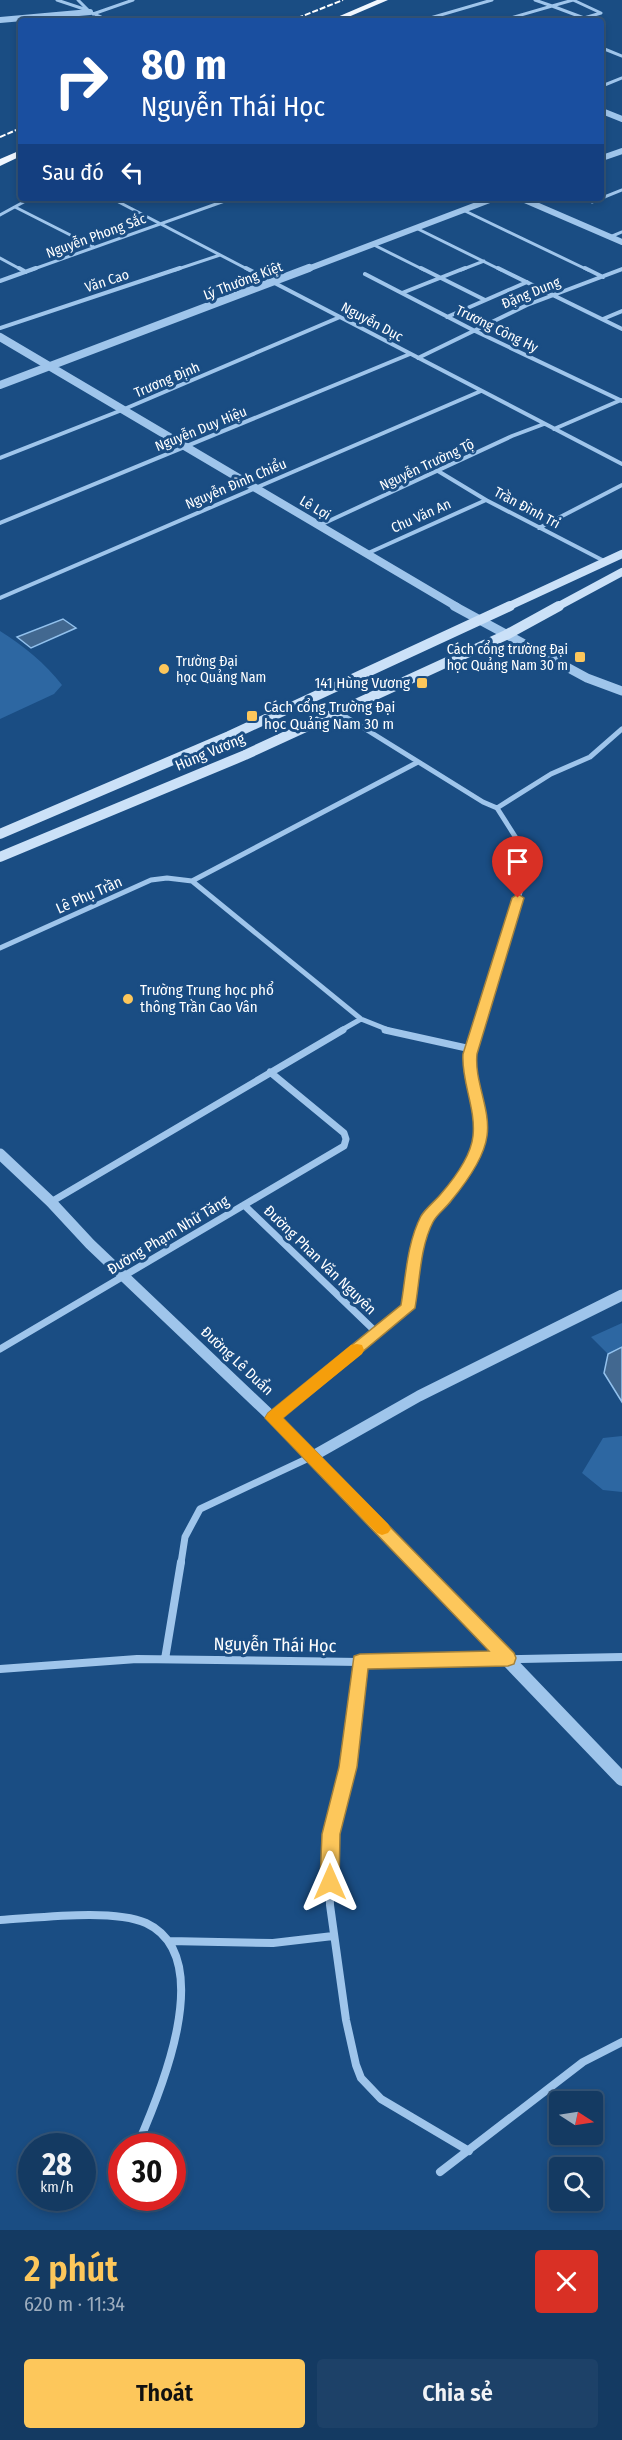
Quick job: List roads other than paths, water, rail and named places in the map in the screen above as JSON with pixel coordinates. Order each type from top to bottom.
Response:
[{"type":"highway","points":[[325,18],[369,0]]},
{"type":"highway","points":[[339,18],[384,0]]},
{"type":"highway","points":[[0,156],[18,147]]},
{"type":"highway","points":[[0,163],[18,154]]},
{"type":"main road","name":"Hùng Vương","points":[[0,834],[230,736],[622,554]]},
{"type":"main road","name":"Hùng Vương","points":[[0,857],[338,712],[506,635],[622,572]]},
{"type":"street","points":[[57,0],[103,18]]},
{"type":"street","points":[[78,0],[90,12]]},
{"type":"street","points":[[22,18],[90,12],[134,0]]},
{"type":"street","points":[[430,18],[492,0]]},
{"type":"street","points":[[510,18],[552,6],[573,0],[602,13],[584,18],[552,6],[535,0]]},
{"type":"street","points":[[0,20],[18,18]]},
{"type":"street","points":[[604,49],[622,56]]},
{"type":"street","points":[[604,85],[622,78]]},
{"type":"street","points":[[604,112],[622,119]]},
{"type":"street","points":[[604,158],[622,151]]},
{"type":"street","points":[[604,197],[622,190]]},
{"type":"street","points":[[0,215],[26,201]]},
{"type":"street","name":"Nguyễn Dục","points":[[117,201],[622,464]]},
{"type":"street","name":"Nguyễn Phong Sắc","points":[[0,281],[224,201]]},
{"type":"street","name":"Lý Thường Kiệt","points":[[0,385],[487,201]]},
{"type":"street","points":[[527,201],[622,242]]},
{"type":"street","points":[[15,207],[94,247]]},
{"type":"street","points":[[463,210],[603,276]]},
{"type":"street","points":[[416,228],[622,329]]},
{"type":"street","points":[[610,237],[622,232]]},
{"type":"street","points":[[372,244],[485,300]]},
{"type":"street","name":"Văn Cao","points":[[0,328],[220,255]]},
{"type":"street","points":[[0,258],[26,272]]},
{"type":"street","points":[[402,293],[484,261]]},
{"type":"street","name":"Đặng Dung","points":[[418,358],[473,330],[554,295],[622,270]]},
{"type":"street","name":"Trương Công Hy","points":[[365,274],[473,330],[622,400]]},
{"type":"street","points":[[447,317],[527,282]]},
{"type":"street","points":[[603,319],[622,312]]},
{"type":"street","name":"Trương Định","points":[[0,458],[122,410],[340,317]]},
{"type":"street","name":"Lê Lợi","points":[[0,337],[478,620],[587,678],[622,691]]},
{"type":"street","name":"Nguyễn Duy Hiệu","points":[[0,523],[410,354]]},
{"type":"street","name":"Nguyễn Đình Chiểu","points":[[0,598],[253,487],[481,391]]},
{"type":"street","points":[[554,429],[622,400]]},
{"type":"street","name":"Nguyễn Trường Tộ","points":[[318,526],[512,436],[544,424]]},
{"type":"street","name":"Trần Đình Tri","points":[[438,471],[486,500],[606,562]]},
{"type":"street","points":[[539,528],[622,485]]},
{"type":"street","name":"Chu Văn An","points":[[366,554],[486,500]]},
{"type":"street","points":[[273,1418],[408,1308],[419,1237],[428,1217],[446,1197],[470,1163],[480,1137],[469,1065],[471,1049],[525,876],[518,840],[497,808],[483,802],[338,712]]},
{"type":"street","points":[[497,808],[551,774],[591,758],[622,729]]},
{"type":"street","points":[[418,762],[192,881],[361,1019],[385,1030],[471,1049]]},
{"type":"street","name":"Lê Phụ Trần","points":[[0,948],[151,880],[167,878],[192,881]]},
{"type":"street","points":[[51,1202],[361,1019]]},
{"type":"street","name":"Đường Phạm Nhữ Tăng","points":[[0,1349],[344,1146],[345,1133],[270,1072]]},
{"type":"street","name":"Đường Lê Duẩn","points":[[0,1154],[51,1202],[124,1277],[313,1456],[622,1779]]},
{"type":"street","name":"Đường Phan Văn Nguyên","points":[[244,1205],[377,1333]]},
{"type":"street","points":[[165,1659],[185,1537],[200,1509],[313,1456],[419,1396],[622,1295]]},
{"type":"street","name":"Nguyễn Thái Học","points":[[0,1669],[165,1659],[360,1662],[622,1657]]},
{"type":"street","points":[[360,1662],[348,1767],[331,1834],[329,1859],[333,1936],[346,2020],[356,2065],[361,2078],[381,2099],[469,2151]]},
{"type":"street","points":[[0,1920],[91,1917],[134,1919],[158,1929],[169,1941],[176,1957],[181,2010],[167,2074],[142,2133]]},
{"type":"street","points":[[169,1941],[273,1942],[333,1936]]},
{"type":"street","points":[[440,2172],[583,2062],[622,2042]]},
{"type":"railway","points":[[298,18],[343,0]]},
{"type":"railway","points":[[0,137],[18,129]]},
{"type":"place","name":"Cách cổng trường Đại học Quảng Nam 30 m","points":[[580,657]]},
{"type":"place","name":"Trường Đại học Quảng Nam","points":[[164,669]]},
{"type":"place","name":"141 Hùng Vương","points":[[422,683]]},
{"type":"place","name":"Cách cổng Trường Đại học Quảng Nam 30 m","points":[[252,716]]},
{"type":"place","name":"Trường Trung học phổ thông Trần Cao Vân","points":[[128,999]]}]
